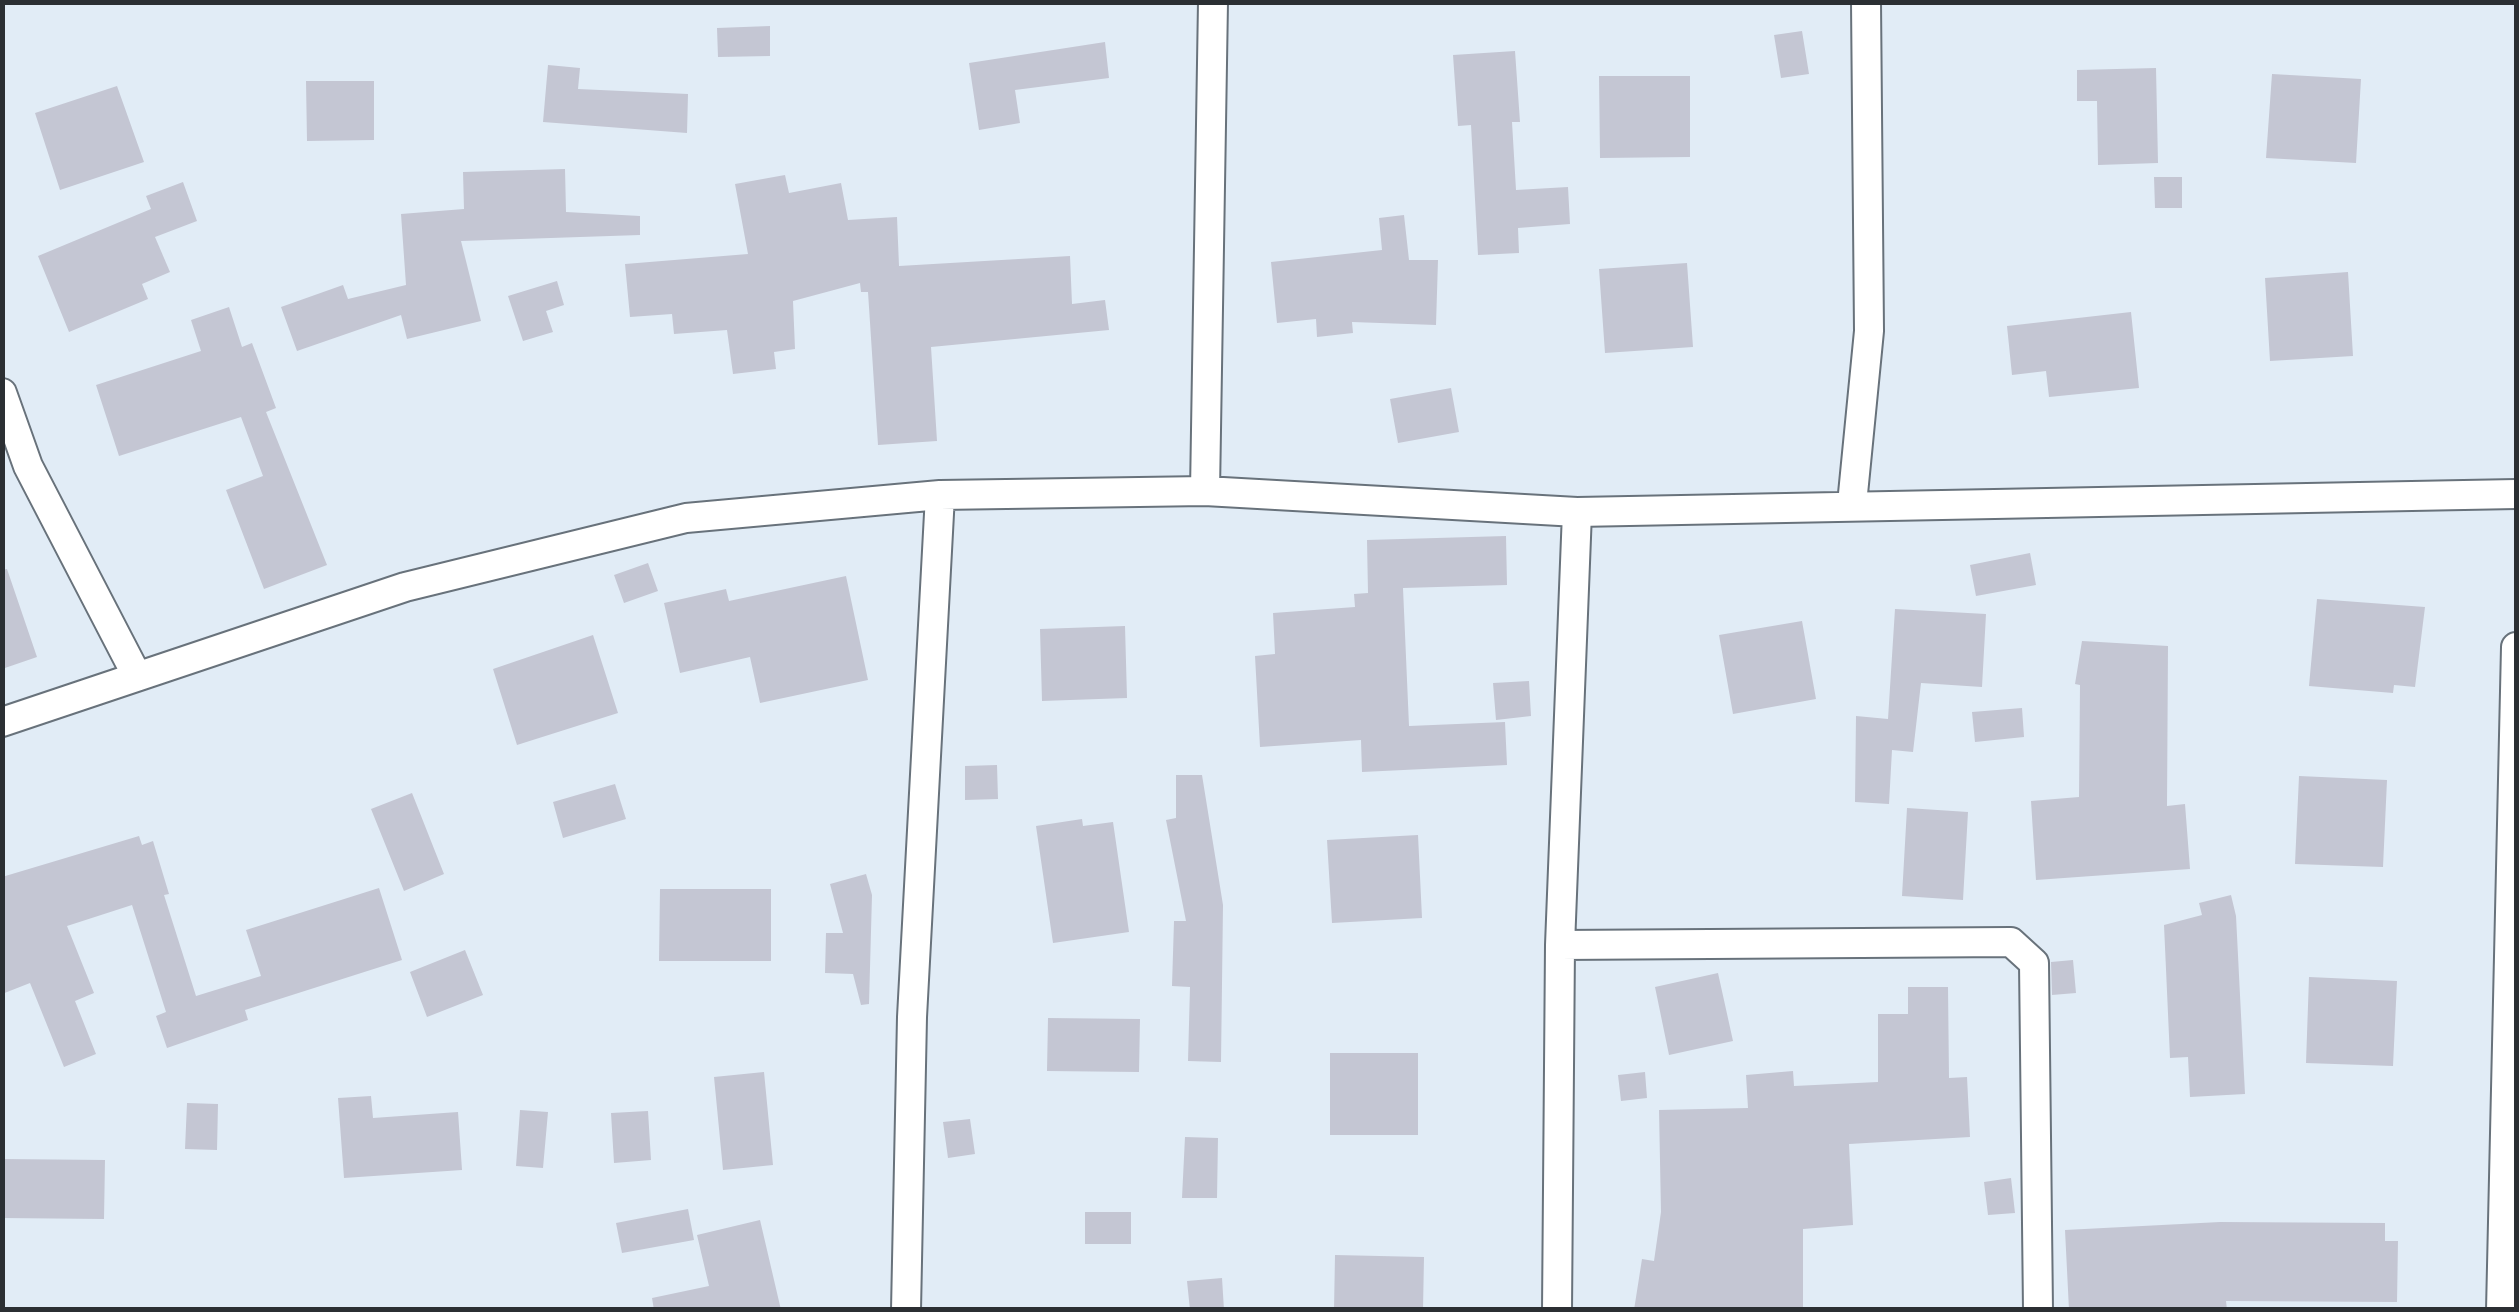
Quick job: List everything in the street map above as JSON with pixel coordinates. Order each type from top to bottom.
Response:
[{"type":"street","points":[[1205,490],[1213,2]]},
{"type":"street","points":[[1852,504],[1869,331],[1866,2]]},
{"type":"street","points":[[2,393],[28,466],[137,676]]},
{"type":"street","points":[[2,722],[405,587],[686,518],[940,494],[1205,490],[1576,512],[2516,494]]},
{"type":"street","points":[[906,1310],[912,1017],[940,494]]},
{"type":"street","points":[[1558,1310],[1560,945],[1576,512]]},
{"type":"street","points":[[2501,1310],[2514,910],[2516,647]]},
{"type":"street","points":[[1560,945],[2010,942],[2034,963],[2038,1310]]},
{"type":"building","points":[[770,26],[770,56],[718,57],[717,28]]},
{"type":"building","points":[[1802,31],[1809,74],[1781,78],[1774,35]]},
{"type":"building","points":[[1105,42],[1109,78],[1015,90],[1020,123],[979,130],[969,63]]},
{"type":"building","points":[[1515,51],[1520,122],[1512,122],[1516,190],[1568,187],[1570,224],[1518,228],[1519,253],[1478,255],[1471,125],[1458,126],[1453,55]]},
{"type":"building","points":[[548,65],[580,68],[578,89],[688,94],[687,133],[543,122]]},
{"type":"building","points":[[2156,68],[2158,163],[2098,165],[2097,101],[2077,101],[2077,70]]},
{"type":"building","points":[[2272,74],[2361,79],[2356,163],[2266,158]]},
{"type":"building","points":[[1599,76],[1690,76],[1690,157],[1600,158]]},
{"type":"building","points":[[306,81],[374,81],[374,140],[307,141]]},
{"type":"building","points":[[117,86],[144,162],[60,190],[35,113]]},
{"type":"building","points":[[565,169],[566,212],[640,216],[640,235],[461,241],[481,321],[407,339],[401,315],[297,351],[281,307],[343,285],[348,299],[406,285],[401,214],[464,209],[463,172]]},
{"type":"building","points":[[785,175],[789,193],[841,183],[848,220],[897,217],[899,266],[1070,256],[1072,304],[1105,300],[1109,330],[931,347],[937,441],[878,445],[868,292],[861,292],[860,283],[793,301],[795,349],[774,352],[776,369],[733,374],[727,330],[674,334],[672,314],[630,317],[625,264],[748,254],[735,184]]},
{"type":"building","points":[[2154,177],[2182,177],[2182,208],[2155,208]]},
{"type":"building","points":[[183,182],[197,221],[155,237],[170,272],[142,284],[148,299],[69,332],[38,256],[151,209],[146,196]]},
{"type":"building","points":[[1404,215],[1409,260],[1438,260],[1436,325],[1352,322],[1353,333],[1317,337],[1316,319],[1277,323],[1271,262],[1382,250],[1379,218]]},
{"type":"building","points":[[1687,263],[1693,347],[1605,353],[1599,269]]},
{"type":"building","points":[[2348,272],[2353,356],[2270,361],[2265,278]]},
{"type":"building","points":[[557,281],[564,305],[546,311],[553,332],[523,341],[508,296]]},
{"type":"building","points":[[229,307],[242,347],[252,343],[276,408],[266,412],[327,565],[264,589],[226,490],[263,476],[241,417],[119,456],[96,385],[201,351],[191,320]]},
{"type":"building","points":[[2131,312],[2139,388],[2049,397],[2046,371],[2012,375],[2007,326]]},
{"type":"building","points":[[1451,388],[1459,432],[1398,443],[1390,399]]},
{"type":"building","points":[[1506,536],[1507,585],[1403,588],[1409,726],[1505,722],[1507,765],[1362,772],[1361,740],[1260,747],[1255,656],[1275,654],[1273,613],[1355,607],[1354,594],[1368,593],[1367,540]]},
{"type":"building","points":[[2030,553],[2036,585],[1976,596],[1970,565]]},
{"type":"building","points":[[648,563],[658,591],[624,603],[614,575]]},
{"type":"building","points":[[7,569],[37,657],[2,669],[2,570]]},
{"type":"building","points":[[846,576],[868,680],[760,703],[750,657],[680,673],[664,603],[726,589],[729,601]]},
{"type":"building","points":[[2317,599],[2425,607],[2415,687],[2394,685],[2393,693],[2309,686]]},
{"type":"building","points":[[1895,609],[1986,614],[1982,687],[1921,683],[1913,752],[1892,750],[1889,804],[1855,802],[1856,716],[1888,719]]},
{"type":"building","points":[[1802,621],[1816,699],[1733,714],[1719,635]]},
{"type":"building","points":[[1125,626],[1127,698],[1042,701],[1040,629]]},
{"type":"building","points":[[593,635],[618,713],[517,745],[493,669]]},
{"type":"building","points":[[2082,641],[2168,646],[2167,806],[2185,804],[2190,869],[2036,880],[2031,801],[2079,797],[2080,685],[2075,684]]},
{"type":"building","points":[[1529,681],[1531,716],[1496,720],[1493,683]]},
{"type":"building","points":[[2022,708],[2024,737],[1975,742],[1972,712]]},
{"type":"building","points":[[997,765],[998,799],[965,800],[965,766]]},
{"type":"building","points":[[1176,775],[1202,775],[1223,905],[1221,1062],[1188,1061],[1190,987],[1172,986],[1174,921],[1186,921],[1166,820],[1176,818]]},
{"type":"building","points":[[2299,776],[2387,780],[2383,867],[2295,864]]},
{"type":"building","points":[[615,784],[626,819],[563,838],[553,802]]},
{"type":"building","points":[[412,793],[444,874],[404,891],[371,809]]},
{"type":"building","points":[[1907,808],[1968,812],[1963,900],[1902,896]]},
{"type":"building","points":[[1082,819],[1083,826],[1113,822],[1129,932],[1053,943],[1036,826]]},
{"type":"building","points":[[1418,835],[1422,918],[1332,923],[1327,840]]},
{"type":"building","points":[[139,836],[142,845],[153,841],[169,894],[164,895],[196,996],[261,976],[246,930],[379,888],[402,960],[245,1010],[248,1020],[167,1048],[156,1016],[166,1012],[132,905],[67,926],[94,993],[75,1001],[96,1054],[64,1067],[30,983],[2,994],[2,877]]},
{"type":"building","points":[[866,874],[872,895],[869,1004],[861,1005],[853,974],[825,973],[826,933],[843,933],[830,884]]},
{"type":"building","points":[[660,889],[771,889],[771,961],[659,961]]},
{"type":"building","points":[[2231,895],[2236,916],[2245,1094],[2190,1097],[2188,1057],[2170,1058],[2164,925],[2202,915],[2199,903]]},
{"type":"building","points":[[465,950],[483,995],[427,1017],[410,972]]},
{"type":"building","points":[[2073,960],[2076,993],[2052,995],[2051,962]]},
{"type":"building","points":[[1718,973],[1733,1041],[1669,1055],[1655,987]]},
{"type":"building","points":[[2309,977],[2397,981],[2393,1066],[2306,1063]]},
{"type":"building","points":[[1908,987],[1948,987],[1949,1078],[1967,1077],[1970,1137],[1849,1144],[1853,1225],[1803,1229],[1803,1310],[1634,1310],[1642,1259],[1654,1261],[1661,1212],[1659,1110],[1748,1108],[1746,1075],[1793,1071],[1794,1086],[1878,1082],[1878,1014],[1908,1014]]},
{"type":"building","points":[[1048,1018],[1140,1019],[1139,1072],[1047,1071]]},
{"type":"building","points":[[1330,1053],[1418,1053],[1418,1135],[1330,1135]]},
{"type":"building","points":[[764,1072],[773,1165],[723,1170],[714,1077]]},
{"type":"building","points":[[1645,1072],[1647,1098],[1621,1101],[1618,1075]]},
{"type":"building","points":[[371,1096],[373,1118],[458,1112],[462,1170],[344,1178],[338,1098]]},
{"type":"building","points":[[187,1103],[218,1104],[217,1150],[185,1149]]},
{"type":"building","points":[[520,1110],[548,1112],[543,1168],[516,1166]]},
{"type":"building","points":[[648,1111],[651,1160],[614,1163],[611,1113]]},
{"type":"building","points":[[970,1119],[975,1154],[948,1158],[943,1122]]},
{"type":"building","points":[[1185,1137],[1218,1138],[1217,1198],[1182,1198]]},
{"type":"building","points":[[2,1159],[105,1160],[104,1219],[2,1218]]},
{"type":"building","points":[[2011,1178],[2015,1213],[1988,1215],[1984,1182]]},
{"type":"building","points":[[688,1209],[694,1240],[622,1253],[616,1223]]},
{"type":"building","points":[[1085,1212],[1131,1212],[1131,1244],[1085,1244]]},
{"type":"building","points":[[760,1220],[781,1310],[654,1310],[652,1298],[709,1286],[697,1235]]},
{"type":"building","points":[[2220,1222],[2385,1223],[2385,1241],[2398,1241],[2397,1302],[2226,1301],[2227,1310],[2069,1310],[2065,1230]]},
{"type":"building","points":[[1335,1255],[1424,1257],[1423,1310],[1334,1310]]},
{"type":"building","points":[[1222,1278],[1224,1310],[1190,1310],[1187,1281]]}]
